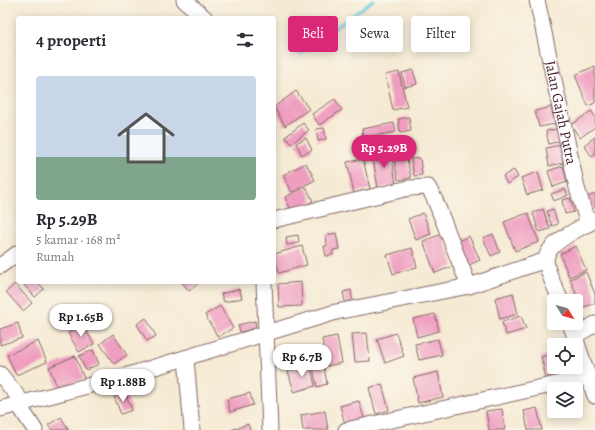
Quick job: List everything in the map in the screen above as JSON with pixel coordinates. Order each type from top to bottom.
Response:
[{"type":"street","points":[[184,0],[203,16]]},
{"type":"street","name":"Jalan Gajah Putra","points":[[537,0],[577,188],[592,222]]},
{"type":"street","points":[[276,220],[409,188],[428,187],[435,200],[468,286]]},
{"type":"street","points":[[558,294],[547,268],[546,260],[553,247],[562,239],[592,222]]},
{"type":"street","points":[[0,266],[16,254]]},
{"type":"street","points":[[0,409],[186,358],[336,312],[468,286],[546,260]]},
{"type":"street","points":[[264,284],[270,430]]},
{"type":"street","points":[[583,327],[595,324]]},
{"type":"street","points":[[572,330],[591,378],[595,396]]},
{"type":"street","points":[[186,358],[192,430]]},
{"type":"street","points":[[0,374],[20,403],[35,430]]},
{"type":"street","points":[[346,430],[591,378]]},
{"type":"building","points":[[595,66],[595,103],[588,106],[575,75]]},
{"type":"building","points":[[413,70],[417,84],[405,87],[402,73]]},
{"type":"building","points":[[399,72],[407,107],[393,110],[385,75]]},
{"type":"building","points":[[296,91],[309,109],[285,126],[276,110],[276,106]]},
{"type":"building","points":[[335,99],[342,110],[319,125],[312,114]]},
{"type":"building","points":[[551,107],[555,124],[539,127],[535,111]]},
{"type":"building","points":[[591,111],[595,116],[595,127],[580,138],[571,125]]},
{"type":"building","points":[[409,117],[411,131],[400,133],[398,119]]},
{"type":"building","points":[[303,123],[309,130],[291,144],[285,137]]},
{"type":"building","points":[[394,123],[396,132],[363,138],[362,129]]},
{"type":"building","points":[[324,128],[326,139],[318,141],[316,129]]},
{"type":"building","points":[[557,129],[560,141],[549,144],[546,131]]},
{"type":"building","points":[[595,137],[595,155],[592,157],[584,145]]},
{"type":"building","points":[[306,138],[312,150],[302,155],[296,143]]},
{"type":"building","points":[[560,145],[563,163],[549,166],[546,148]]},
{"type":"building","points":[[391,150],[396,185],[378,188],[372,153]]},
{"type":"building","points":[[406,155],[411,178],[398,180],[394,158]]},
{"type":"building","points":[[420,158],[422,175],[414,176],[411,159]]},
{"type":"building","points":[[363,159],[370,189],[354,193],[347,162]]},
{"type":"building","points":[[306,163],[315,180],[292,192],[283,175]]},
{"type":"building","points":[[563,166],[567,182],[553,187],[548,171]]},
{"type":"building","points":[[514,170],[518,177],[507,184],[503,176]]},
{"type":"building","points":[[538,172],[543,190],[527,195],[521,178]]},
{"type":"building","points":[[306,187],[313,201],[292,212],[285,197]]},
{"type":"building","points":[[565,189],[568,195],[554,201],[551,194]]},
{"type":"building","points":[[595,194],[595,207],[592,209],[587,197]]},
{"type":"building","points":[[570,198],[574,212],[565,214],[562,200]]},
{"type":"building","points":[[543,209],[550,229],[539,232],[533,213]]},
{"type":"building","points":[[553,209],[558,224],[552,226],[547,211]]},
{"type":"building","points":[[423,213],[431,234],[416,240],[408,219]]},
{"type":"building","points":[[528,213],[539,242],[515,251],[504,222]]},
{"type":"building","points":[[336,233],[339,249],[333,250],[333,255],[326,256],[324,246],[327,246],[326,235]]},
{"type":"building","points":[[442,234],[454,266],[435,273],[423,241]]},
{"type":"building","points":[[493,234],[500,252],[491,256],[483,238]]},
{"type":"building","points":[[298,235],[299,243],[287,245],[286,237]]},
{"type":"building","points":[[469,236],[480,260],[469,265],[458,241]]},
{"type":"building","points":[[302,246],[307,265],[279,273],[276,262],[276,253]]},
{"type":"building","points":[[576,246],[586,270],[569,277],[560,254]]},
{"type":"building","points":[[412,248],[417,267],[393,274],[387,255]]},
{"type":"building","points":[[586,272],[595,294],[595,303],[583,308],[583,294],[576,294],[570,279]]},
{"type":"building","points":[[301,282],[302,306],[279,307],[278,284]]},
{"type":"building","points":[[15,284],[32,303],[23,311],[6,292]]},
{"type":"building","points":[[40,284],[44,289],[35,297],[24,285]]},
{"type":"building","points":[[184,284],[198,284],[189,291]]},
{"type":"building","points":[[239,289],[242,298],[224,302],[221,294]]},
{"type":"building","points":[[351,290],[353,304],[346,306],[343,292]]},
{"type":"building","points":[[513,293],[518,314],[500,319],[495,298]]},
{"type":"building","points":[[220,306],[233,328],[218,337],[205,315]]},
{"type":"building","points":[[435,314],[439,331],[417,337],[413,319]]},
{"type":"building","points":[[521,316],[526,329],[506,335],[502,322]]},
{"type":"building","points":[[146,318],[156,336],[147,341],[137,324]]},
{"type":"building","points":[[255,321],[256,328],[240,332],[238,325]]},
{"type":"building","points":[[18,323],[22,338],[0,345],[0,329]]},
{"type":"building","points":[[83,325],[94,344],[79,352],[68,333]]},
{"type":"building","points":[[367,333],[370,361],[355,362],[352,334]]},
{"type":"building","points":[[396,333],[404,356],[385,363],[377,339]]},
{"type":"building","points":[[113,334],[127,355],[114,364],[100,344]]},
{"type":"building","points":[[337,336],[342,363],[327,366],[322,339]]},
{"type":"building","points":[[438,339],[442,355],[419,360],[415,344]]},
{"type":"building","points":[[38,341],[47,362],[16,375],[7,355]]},
{"type":"building","points":[[93,350],[99,364],[86,370],[79,356]]},
{"type":"building","points":[[547,355],[547,374],[556,375],[546,378],[541,357]]},
{"type":"building","points":[[75,356],[84,378],[58,389],[49,367]]},
{"type":"building","points":[[323,362],[327,384],[317,387],[312,364]]},
{"type":"building","points":[[310,365],[315,386],[294,392],[288,371]]},
{"type":"building","points":[[438,372],[443,397],[418,403],[413,378]]},
{"type":"building","points":[[382,384],[389,410],[376,414],[369,388]]},
{"type":"building","points":[[125,392],[132,410],[121,414],[114,397]]},
{"type":"building","points":[[250,393],[253,405],[230,412],[227,399]]},
{"type":"building","points":[[359,401],[364,418],[345,424],[340,406]]},
{"type":"building","points":[[537,408],[542,430],[528,430],[524,411]]},
{"type":"building","points":[[502,409],[505,430],[489,430],[486,411]]},
{"type":"building","points":[[325,411],[328,430],[303,430],[301,415]]},
{"type":"building","points":[[61,417],[69,430],[52,430],[48,425]]},
{"type":"building","points":[[248,424],[250,430],[231,430]]},
{"type":"waterway","points":[[300,54],[373,0]]}]
